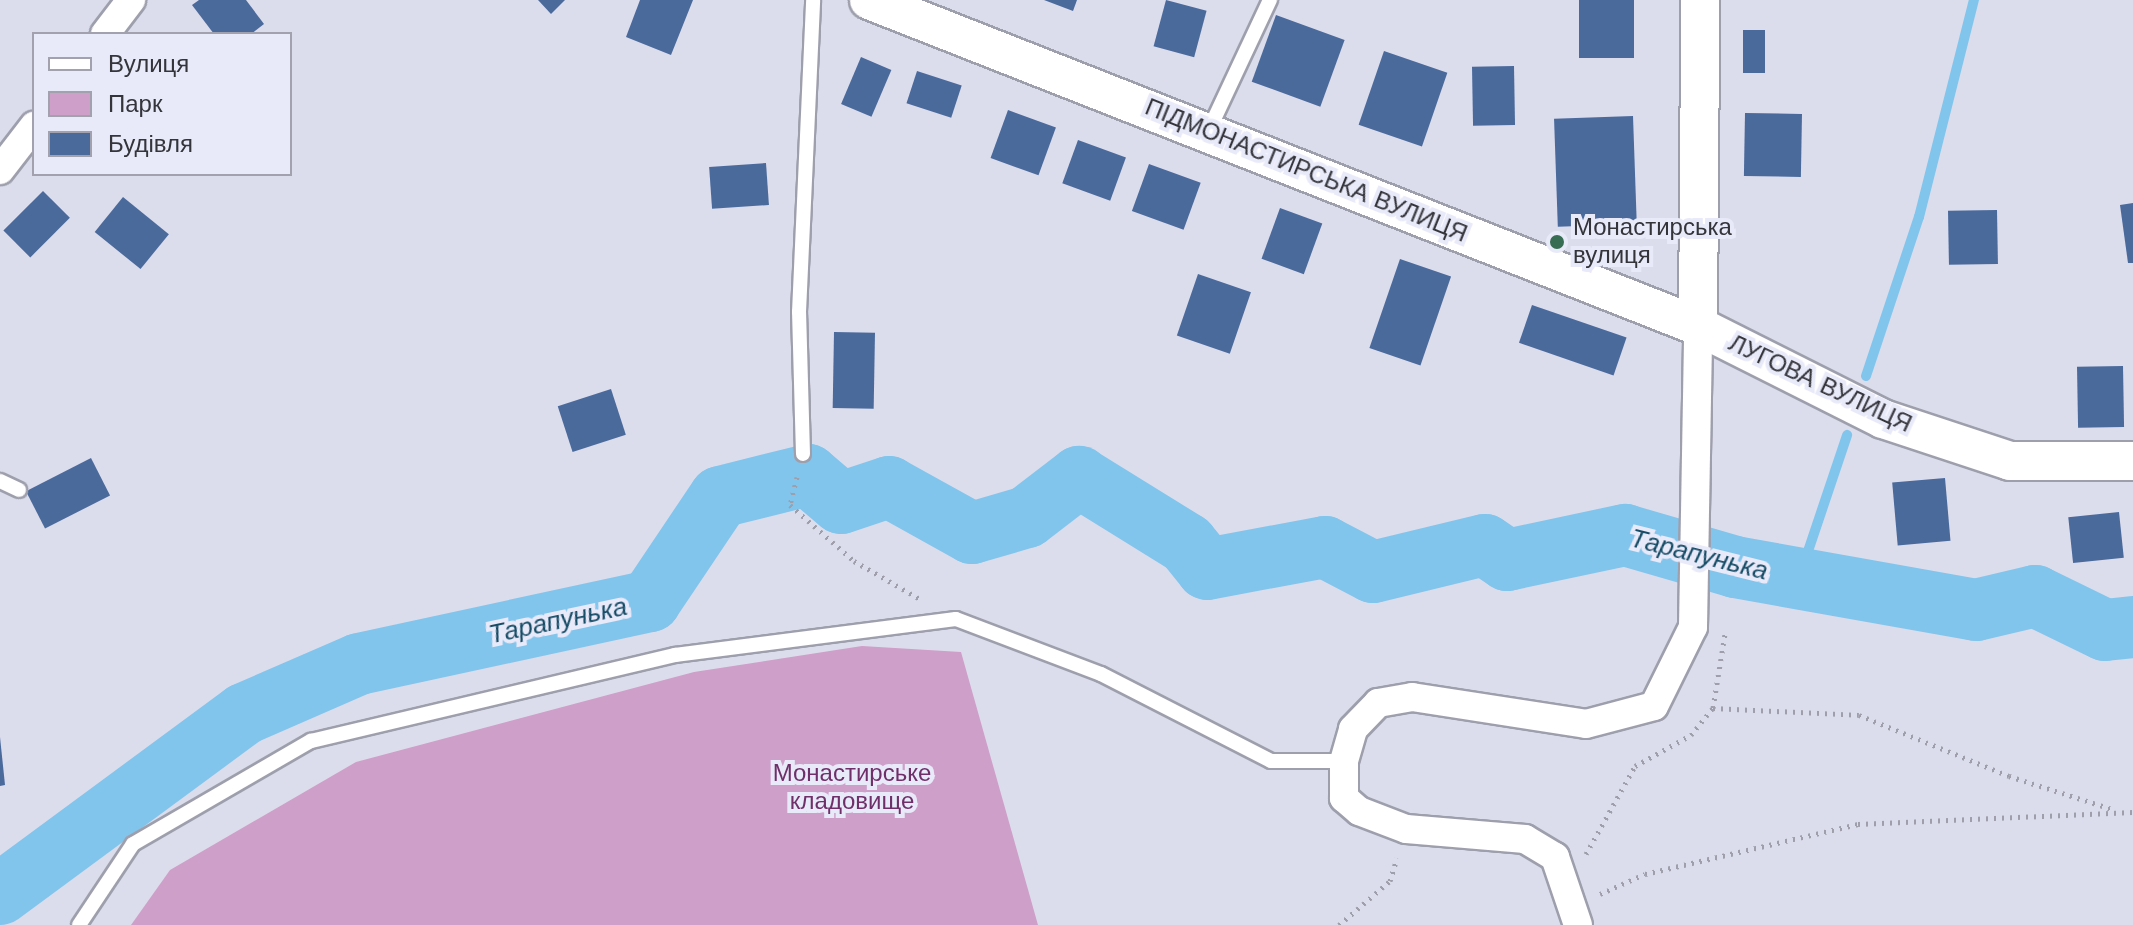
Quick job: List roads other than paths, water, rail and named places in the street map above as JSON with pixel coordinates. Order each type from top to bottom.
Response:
[{"type":"street","points":[[107,32],[131,0]]},
{"type":"street","name":"ПІДМОНАСТИРСЬКА ВУЛИЦЯ","points":[[869,0],[915,8],[1208,132],[1698,326]]},
{"type":"street","points":[[1576,915],[1555,857],[1525,839],[1406,829],[1344,798],[1344,761],[1353,729],[1378,703],[1412,697],[1586,724],[1654,706],[1693,627],[1700,0]]},
{"type":"street","points":[[0,170],[32,129]]},
{"type":"street","name":"ЛУГОВА ВУЛИЦЯ","points":[[1698,326],[1883,419],[2010,461],[2133,461]]},
{"type":"lane","points":[[803,454],[799,312],[813,0]]},
{"type":"lane","points":[[1208,132],[1270,0]]},
{"type":"lane","points":[[0,481],[19,490]]},
{"type":"lane","points":[[79,925],[133,844],[311,741],[675,655],[956,619],[1101,674],[1271,761],[1344,761]]},
{"type":"waterway","name":"Тарапунька","points":[[1866,376],[1919,217],[1974,0]]},
{"type":"waterway","name":"Тарапунька","points":[[1799,578],[1847,435]]},
{"type":"waterway","name":"Тарапунька","points":[[0,894],[244,714],[359,664],[650,601],[720,497],[808,475],[841,503],[889,487],[972,533],[1027,517],[1079,477],[1187,544],[1207,569],[1325,547],[1373,572],[1485,545],[1507,560],[1625,535],[1735,567],[1976,610],[2035,596],[2105,630],[2133,627]]},
{"type":"place","name":"Монастирська вулиця","points":[[1557,242]]},
{"type":"park label","name":"Монастирське кладовище","points":[[852,788]]}]
